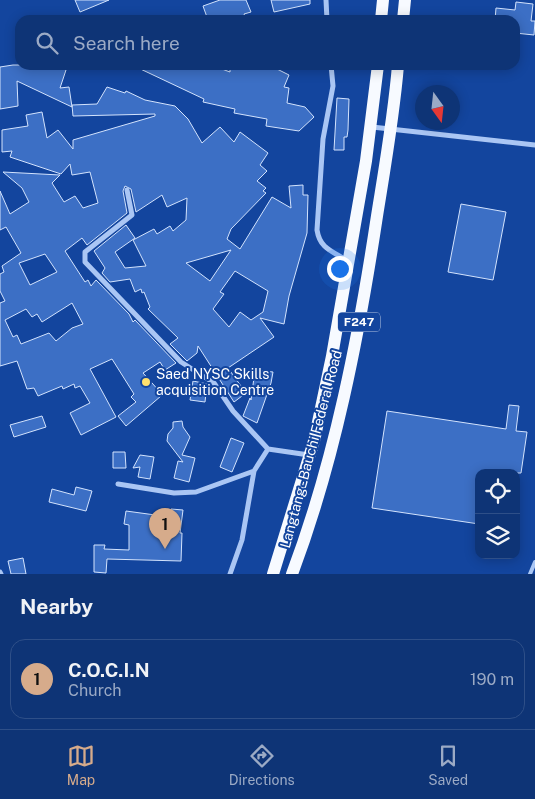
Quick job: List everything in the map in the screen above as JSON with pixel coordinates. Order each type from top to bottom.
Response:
[{"type":"main road","points":[[382,15],[383,0]]},
{"type":"main road","points":[[404,15],[405,0]]},
{"type":"main road","name":"F247","points":[[273,574],[314,441],[332,356],[371,126],[377,70]]},
{"type":"main road","name":"Langtang - Bauchi Federal Road","points":[[292,574],[328,456],[348,378],[366,289],[391,128],[397,70]]},
{"type":"street","points":[[326,0],[327,15]]},
{"type":"street","points":[[331,70],[333,86],[323,139],[318,230],[319,240],[324,248],[349,261]]},
{"type":"street","points":[[371,126],[535,145]]},
{"type":"street","points":[[127,190],[132,214],[85,252],[85,262],[181,362],[214,383],[233,411],[268,449],[309,455]]},
{"type":"street","points":[[230,574],[242,540],[254,471],[268,449]]},
{"type":"street","points":[[118,484],[174,493],[196,492],[254,471]]},
{"type":"lane","points":[[530,574],[535,562]]},
{"type":"building","points":[[75,0],[109,0],[80,12]]},
{"type":"building","points":[[220,0],[246,0],[251,12],[244,15],[206,15],[203,6]]},
{"type":"building","points":[[271,0],[310,0],[310,4],[274,12]]},
{"type":"building","points":[[516,2],[533,4],[531,21],[535,21],[534,35],[520,34],[520,15],[495,15],[496,8],[515,10]]},
{"type":"building","points":[[15,65],[15,70],[66,70],[60,88],[69,87],[72,107],[17,81],[18,106],[0,109],[0,67]]},
{"type":"building","points":[[143,70],[225,70],[230,72],[230,70],[279,70],[289,75],[284,87],[289,88],[287,103],[305,107],[314,117],[299,131],[266,126],[267,119],[234,113],[235,109],[203,102],[204,99]]},
{"type":"building","points":[[107,87],[125,93],[126,91],[145,100],[175,106],[188,119],[202,143],[220,127],[234,142],[240,132],[268,153],[260,165],[267,171],[257,181],[266,188],[263,191],[266,193],[231,229],[227,239],[240,249],[272,197],[291,208],[289,186],[303,185],[303,195],[308,195],[307,233],[289,296],[284,324],[260,318],[274,337],[228,368],[246,393],[234,402],[198,346],[197,353],[187,361],[170,344],[178,338],[148,309],[150,307],[141,289],[135,292],[130,279],[110,282],[102,273],[105,268],[94,251],[126,225],[135,238],[115,252],[125,268],[146,266],[133,240],[154,229],[157,234],[170,226],[173,231],[186,220],[187,198],[167,207],[162,195],[136,212],[131,189],[125,186],[123,191],[127,213],[87,245],[82,238],[65,251],[85,282],[88,280],[91,286],[96,280],[129,314],[133,322],[135,320],[176,363],[165,370],[160,362],[143,373],[161,393],[161,396],[126,426],[118,416],[136,402],[131,397],[134,394],[112,359],[90,369],[116,417],[81,435],[70,413],[90,403],[80,386],[75,388],[74,384],[63,389],[62,386],[38,396],[34,388],[27,389],[17,361],[0,366],[0,303],[5,301],[0,291],[0,274],[4,272],[2,266],[21,253],[6,227],[0,230],[0,191],[10,214],[29,202],[22,188],[3,172],[60,175],[52,183],[64,202],[75,196],[83,208],[98,203],[90,172],[72,175],[70,164],[61,174],[10,157],[12,151],[2,152],[2,130],[28,126],[26,115],[42,112],[47,138],[58,130],[73,149],[73,140],[155,116],[155,114],[73,116],[72,105],[97,104]],"holes":[[[231,250],[210,281],[186,263]],[[45,254],[57,272],[30,285],[19,263]],[[235,271],[268,291],[263,312],[251,320],[240,312],[229,327],[213,309],[224,294],[220,292]],[[72,303],[83,324],[72,328],[56,341],[49,333],[21,344],[17,335],[13,337],[5,320],[26,309],[32,317],[37,314],[42,322]]]},
{"type":"building","points":[[337,98],[349,99],[348,130],[347,137],[344,137],[344,150],[334,150]]},
{"type":"building","points":[[461,204],[506,212],[493,280],[448,272]]},
{"type":"building","points":[[255,370],[273,372],[257,423],[243,416],[250,398],[251,400]]},
{"type":"building","points":[[193,381],[207,384],[205,402],[190,400]]},
{"type":"building","points":[[509,405],[519,406],[516,431],[527,432],[521,473],[520,469],[475,469],[475,523],[372,508],[387,411],[506,429]]},
{"type":"building","points":[[42,416],[46,427],[14,437],[10,425]]},
{"type":"building","points":[[182,421],[183,427],[190,437],[182,455],[195,458],[189,482],[174,478],[178,461],[183,462],[167,441],[168,434],[173,428],[173,422]]},
{"type":"building","points":[[231,438],[244,443],[232,472],[220,467]]},
{"type":"building","points":[[113,452],[125,452],[126,468],[113,468]]},
{"type":"building","points":[[140,455],[154,457],[150,479],[138,477],[140,467],[133,468]]},
{"type":"building","points":[[76,487],[92,491],[86,511],[49,502],[52,489],[74,495]]},
{"type":"building","points":[[171,509],[183,510],[180,533],[182,533],[181,561],[107,559],[106,573],[94,572],[94,545],[105,545],[104,549],[129,550],[129,525],[124,524],[126,511],[170,517]]},
{"type":"building","points":[[23,558],[26,574],[11,574],[8,561]]},
{"type":"place","name":"Saed NYSC Skills acquisition Centre","points":[[146,382]]},
{"type":"place","name":"C.O.C.I.N","points":[[165,549]]}]
